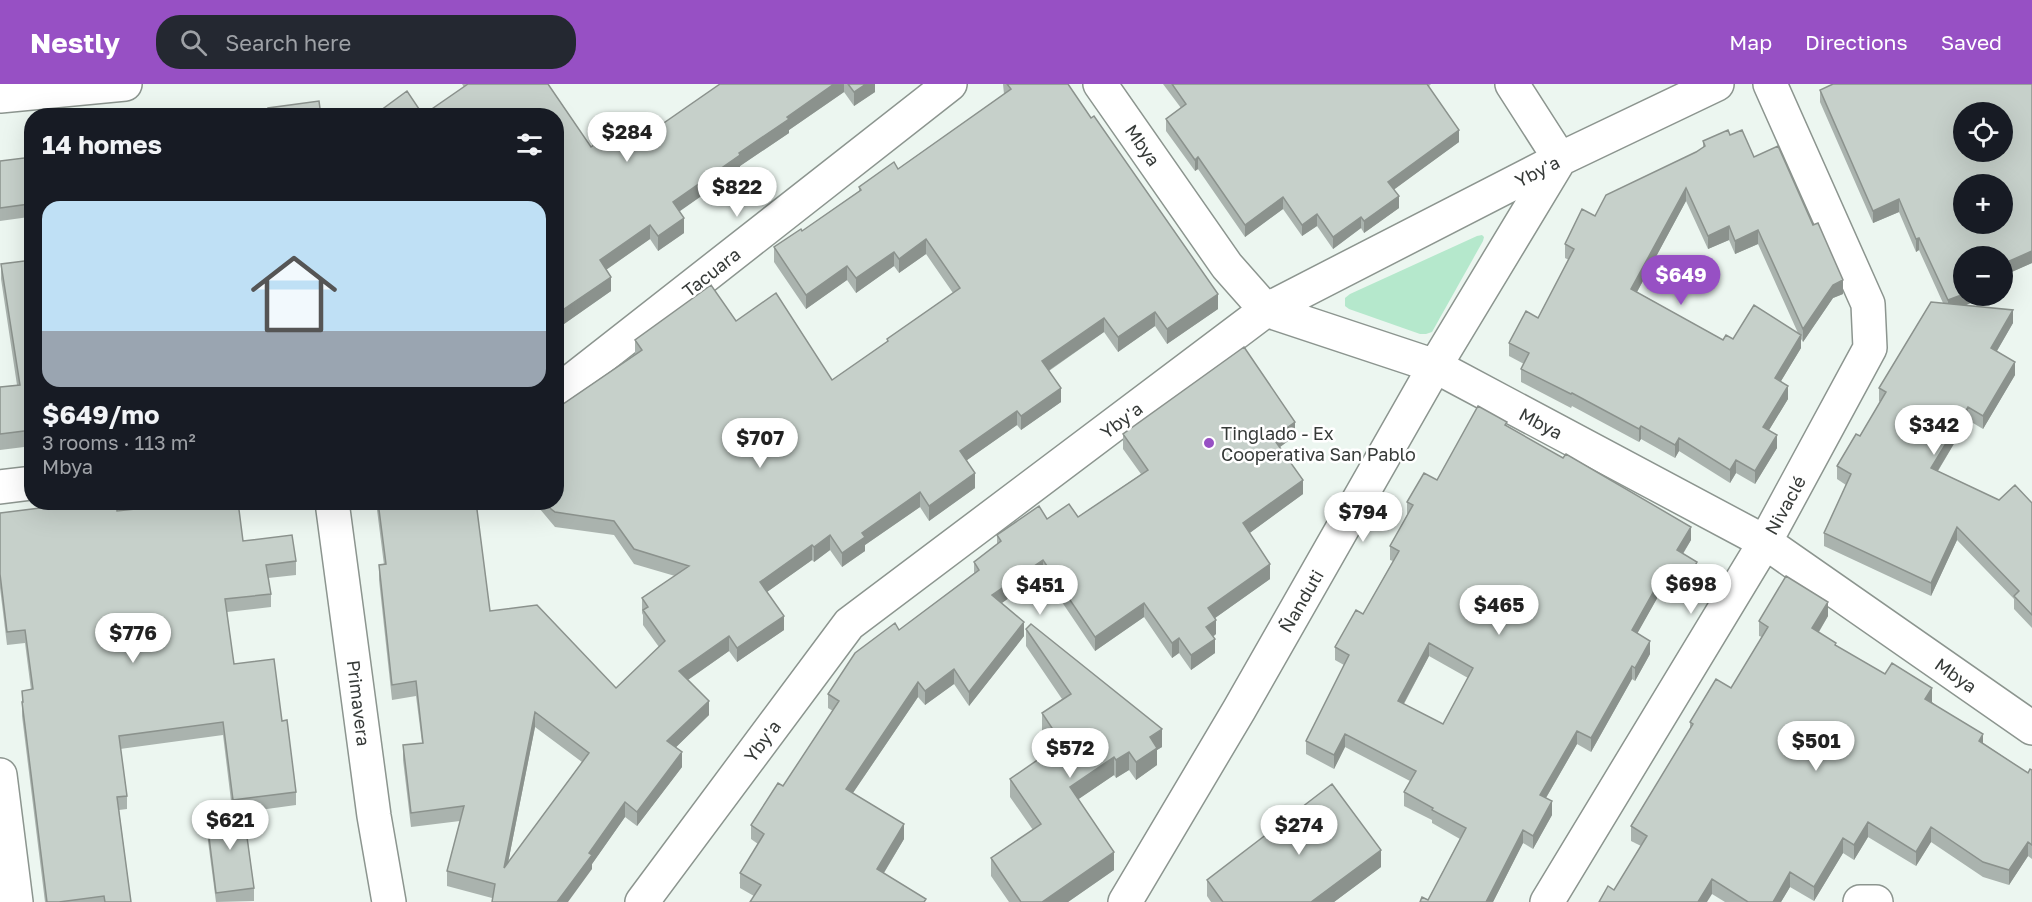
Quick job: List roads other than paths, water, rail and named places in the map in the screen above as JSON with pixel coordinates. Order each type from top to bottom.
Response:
[{"type":"street","points":[[0,96],[126,84]]},
{"type":"street","name":"Tacuara","points":[[564,387],[950,84]]},
{"type":"street","name":"Mbya","points":[[1100,84],[1227,266],[1266,310],[1435,366],[1765,542],[2032,728]]},
{"type":"street","points":[[1512,84],[1560,159]]},
{"type":"street","name":"Yby'a","points":[[642,902],[849,624],[1266,310],[1560,159],[1717,84]]},
{"type":"street","name":"Nivaclé","points":[[1547,902],[1765,542],[1870,348],[1868,304],[1770,84]]},
{"type":"street","name":"Ñanduti","points":[[1125,902],[1245,700],[1435,366],[1560,159]]},
{"type":"street","points":[[0,487],[24,484]]},
{"type":"street","name":"Primavera","points":[[333,510],[374,816],[389,902]]},
{"type":"street","points":[[0,775],[16,902]]},
{"type":"place","name":"Tinglado - Ex Cooperativa San Pablo","points":[[1209,443]]}]
